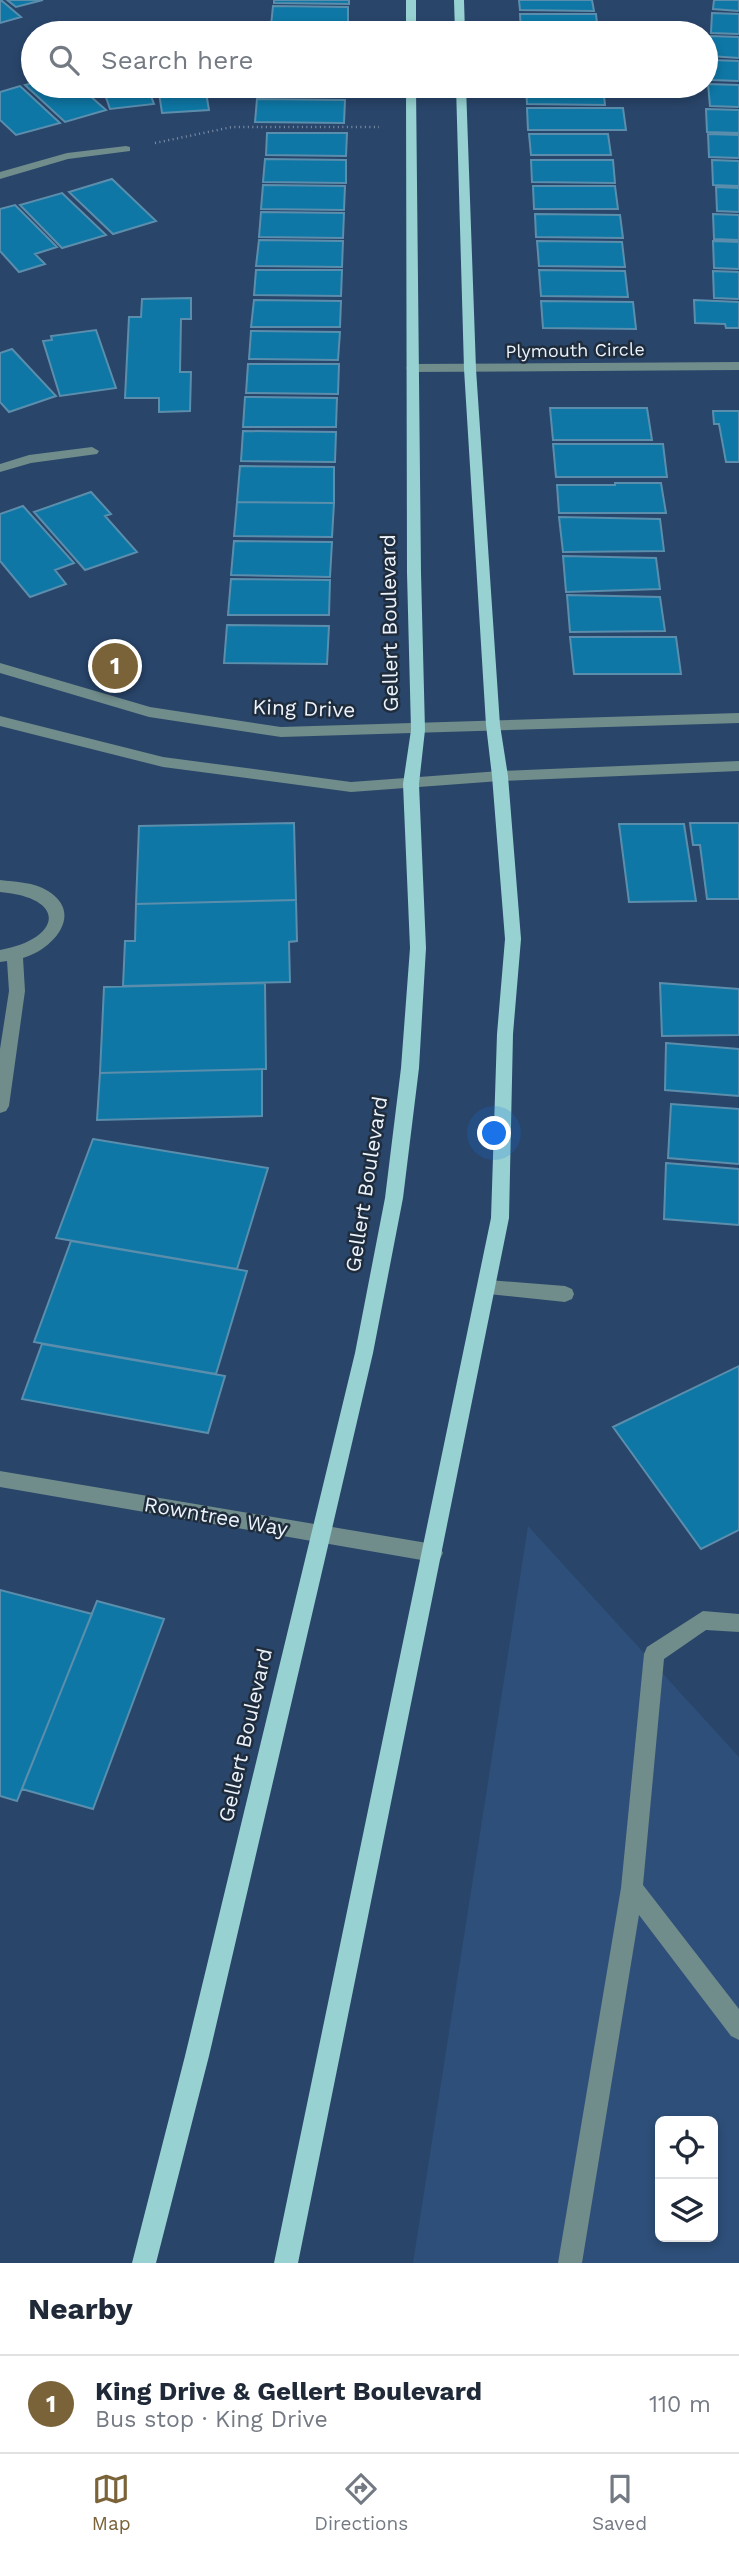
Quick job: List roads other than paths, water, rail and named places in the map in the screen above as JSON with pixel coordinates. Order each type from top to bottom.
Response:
[{"type":"main road","points":[[411,0],[411,21]]},
{"type":"main road","points":[[459,0],[460,21]]},
{"type":"main road","name":"Gellert Boulevard","points":[[144,2263],[194,2068],[364,1353],[394,1198],[410,1068],[418,948],[411,784],[418,730],[412,368],[411,98]]},
{"type":"main road","points":[[286,2263],[500,1218],[505,1034],[513,939],[500,776],[493,725],[470,369],[461,98]]},
{"type":"street","points":[[0,176],[67,156],[126,149]]},
{"type":"street","name":"Plymouth Circle","points":[[412,368],[739,366]]},
{"type":"street","points":[[0,468],[29,459],[92,451]]},
{"type":"street","name":"King Drive","points":[[0,668],[149,712],[281,732],[418,730],[493,725],[739,718]]},
{"type":"street","points":[[0,721],[13,727],[163,762],[351,787],[500,776],[739,766]]},
{"type":"street","points":[[0,886],[19,885],[36,890],[49,899],[56,911],[57,925],[48,938],[34,948],[7,955],[17,991],[0,1106]]},
{"type":"street","points":[[488,1287],[565,1294]]},
{"type":"street","name":"Rowntree Way","points":[[0,1479],[433,1553]]},
{"type":"street","points":[[570,2263],[632,1888],[654,1654],[703,1620],[739,1622]]},
{"type":"street","points":[[632,1888],[739,2028]]},
{"type":"place","name":"King Drive & Gellert Boulevard","points":[[115,666]]}]
